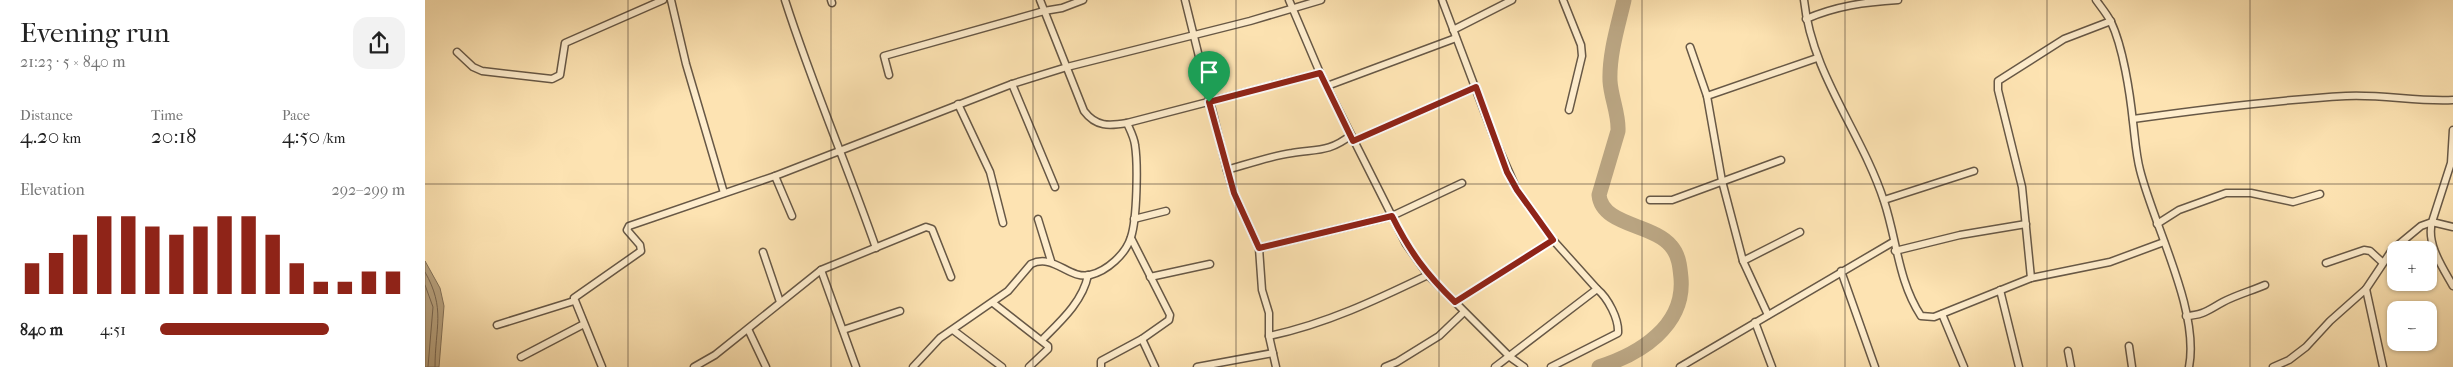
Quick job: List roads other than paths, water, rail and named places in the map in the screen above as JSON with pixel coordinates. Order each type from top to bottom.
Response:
[{"type":"street","points":[[457,52],[473,67],[483,71],[552,79],[560,75],[565,43],[663,0]]},
{"type":"street","points":[[671,0],[686,64],[724,192]]},
{"type":"street","points":[[785,0],[876,248]]},
{"type":"street","points":[[1040,0],[1084,111],[1099,124],[1110,126],[1127,123],[1320,73]]},
{"type":"street","points":[[889,75],[884,56],[1044,11],[1062,8],[1083,0]]},
{"type":"street","points":[[1185,0],[1227,170],[1237,199],[1259,248],[1262,290],[1269,313],[1269,336],[1276,367]]},
{"type":"street","points":[[1289,0],[1320,73],[1406,244],[1427,275],[1509,357],[1524,367]]},
{"type":"street","points":[[497,324],[574,301],[576,296],[641,251],[640,245],[627,230],[629,226],[775,176],[1012,84],[1067,67],[1194,36],[1321,0]]},
{"type":"street","points":[[1442,0],[1507,172],[1517,190],[1553,240],[1605,296],[1616,322],[1618,334],[1551,367]]},
{"type":"street","points":[[1453,30],[1512,0]]},
{"type":"street","points":[[1563,0],[1581,45],[1582,56],[1569,110]]},
{"type":"street","points":[[1804,0],[1806,19],[1817,58],[1883,200],[1895,252],[1907,291],[1921,316],[1926,318],[1942,314],[2031,278],[2110,262],[2164,242]]},
{"type":"street","points":[[1806,19],[1849,5],[1898,0]]},
{"type":"street","points":[[2096,0],[2111,21],[2118,41],[2133,119],[2139,168],[2175,272],[2186,316],[2191,356],[2189,367]]},
{"type":"street","points":[[2031,278],[2019,171],[1998,90],[1998,81],[2064,39],[2111,21]]},
{"type":"street","points":[[1327,86],[1456,38]]},
{"type":"street","points":[[1690,48],[1707,96],[1722,181],[1743,261],[1769,315]]},
{"type":"street","points":[[1707,96],[1817,58]]},
{"type":"street","points":[[1012,84],[1055,187]]},
{"type":"street","points":[[1227,170],[1291,153],[1323,150],[1476,87]]},
{"type":"street","points":[[2133,119],[2237,104],[2348,96],[2434,101],[2453,100]]},
{"type":"street","points":[[957,104],[991,172],[1003,223]]},
{"type":"street","points":[[913,367],[928,349],[1008,292],[1031,264],[1051,261],[1075,272],[1088,275],[1113,261],[1124,251],[1131,238],[1134,219],[1136,152],[1127,123]]},
{"type":"street","points":[[2453,130],[2451,163],[2431,222],[2430,237],[2453,286]]},
{"type":"street","points":[[1650,200],[1672,200],[1781,160]]},
{"type":"street","points":[[1883,200],[1974,171]]},
{"type":"street","points":[[775,176],[792,216]]},
{"type":"street","points":[[1259,248],[1392,216],[1462,183]]},
{"type":"street","points":[[2157,224],[2179,210],[2226,193],[2251,193],[2293,202],[2321,194]]},
{"type":"street","points":[[1134,219],[1165,210]]},
{"type":"street","points":[[1038,219],[1051,261]]},
{"type":"street","points":[[2273,367],[2289,360],[2306,347],[2330,321],[2366,289],[2382,262],[2406,237],[2431,222],[2453,227]]},
{"type":"street","points":[[1895,252],[1960,235],[2026,224]]},
{"type":"street","points":[[694,367],[715,355],[821,270],[929,227],[951,277]]},
{"type":"street","points":[[1743,261],[1800,232]]},
{"type":"street","points":[[1101,367],[1101,361],[1141,339],[1169,320],[1169,315],[1131,238]]},
{"type":"street","points":[[1455,302],[1553,240]]},
{"type":"street","points":[[1680,367],[1689,364],[1841,270],[1893,242]]},
{"type":"street","points":[[2327,263],[2364,250],[2369,251],[2382,262]]},
{"type":"street","points":[[763,252],[780,302]]},
{"type":"street","points":[[1151,277],[1210,264]]},
{"type":"street","points":[[821,270],[857,367]]},
{"type":"street","points":[[1841,270],[1875,367]]},
{"type":"street","points":[[1043,339],[1061,321],[1085,289],[1088,275]]},
{"type":"street","points":[[1269,336],[1303,329],[1338,316],[1380,299],[1427,275]]},
{"type":"street","points":[[2186,316],[2205,313],[2223,302],[2265,285]]},
{"type":"street","points":[[1495,367],[1597,289]]},
{"type":"street","points":[[2366,289],[2383,367]]},
{"type":"street","points":[[2001,290],[2019,367]]},
{"type":"street","points":[[574,301],[602,367]]},
{"type":"street","points":[[993,303],[1043,339],[1048,349],[1029,367]]},
{"type":"street","points":[[843,330],[900,311]]},
{"type":"street","points":[[1385,367],[1403,359],[1439,336],[1464,312]]},
{"type":"street","points":[[1942,314],[1964,367]]},
{"type":"street","points":[[1755,322],[1772,367]]},
{"type":"street","points":[[521,357],[584,324]]},
{"type":"street","points":[[748,328],[766,367]]},
{"type":"street","points":[[953,330],[1002,367]]},
{"type":"street","points":[[1141,339],[1155,367]]},
{"type":"street","points":[[2129,346],[2132,367]]},
{"type":"street","points":[[2068,350],[2071,367]]},
{"type":"street","points":[[1197,367],[1273,352]]},
{"type":"water","points":[[425,261],[440,288],[444,306],[439,367],[425,367]]},
{"type":"waterway","points":[[1599,367],[1630,354],[1657,336],[1668,324],[1676,310],[1680,295],[1680,265],[1676,253],[1671,246],[1653,233],[1609,213],[1602,205],[1599,195],[1618,131],[1610,71],[1614,40],[1624,0]]}]
